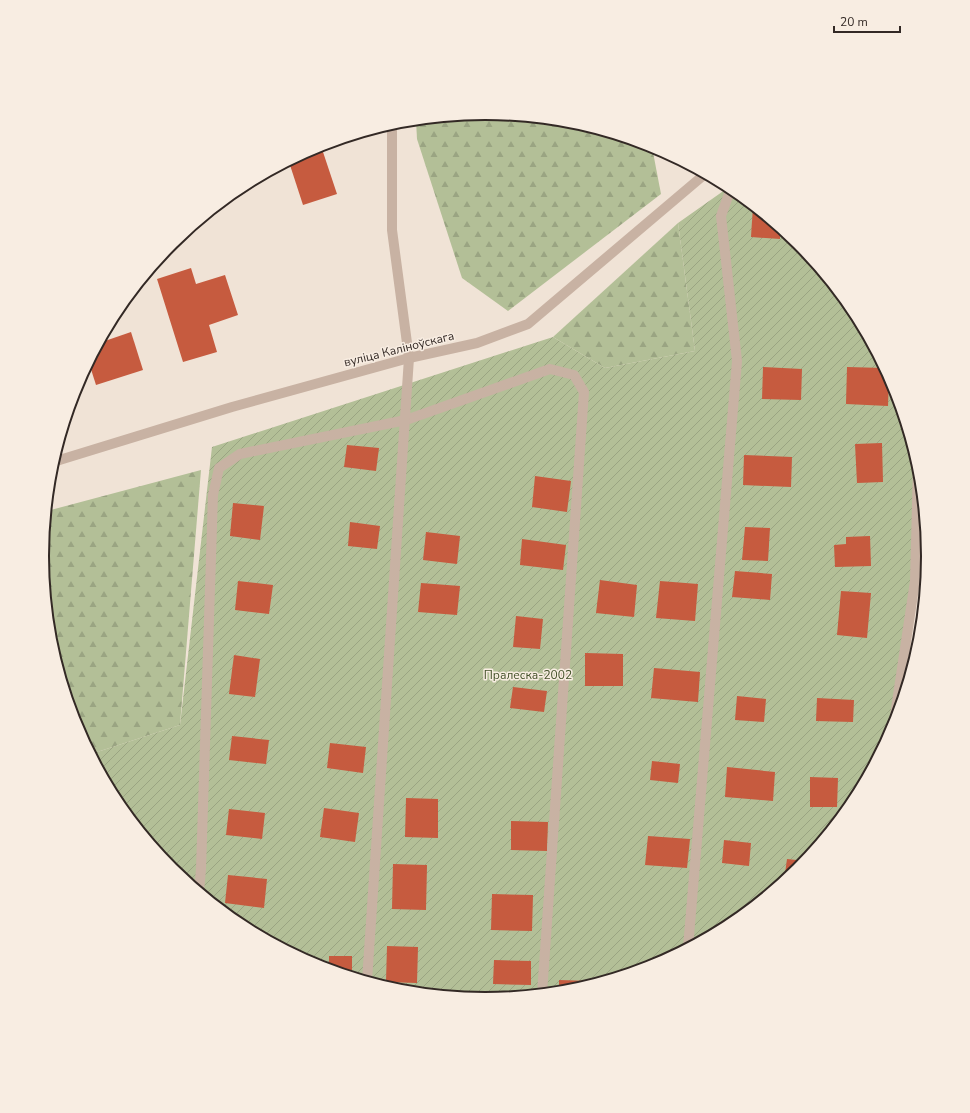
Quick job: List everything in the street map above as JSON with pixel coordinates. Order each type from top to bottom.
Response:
[{"type":"street","points":[[366,976],[406,420],[409,358],[392,230],[392,131]]},
{"type":"street","name":"вуліца Каліноўскага","points":[[60,460],[232,407],[409,358],[477,343],[528,324],[701,178]]},
{"type":"street","points":[[688,942],[737,361],[721,216],[728,195]]},
{"type":"street","points":[[199,885],[213,495],[219,468],[240,454],[406,420],[550,369],[574,375],[584,392],[542,989]]},
{"type":"street","points":[[898,698],[915,580],[917,501]]},
{"type":"green space","points":[[485,120],[542,124],[598,135],[653,155],[661,194],[508,311],[462,278],[417,139],[416,126],[456,121]]},
{"type":"green space","name":"Пралеска-2002","points":[[723,191],[772,229],[813,269],[848,314],[863,338],[876,364],[898,416],[913,471],[916,491],[915,581],[896,703],[888,723],[863,775],[848,799],[813,844],[793,865],[750,902],[727,919],[678,948],[598,978],[542,989],[514,992],[456,992],[428,989],[372,978],[292,948],[243,919],[198,884],[177,865],[157,844],[122,799],[96,752],[180,725],[212,447],[553,337],[605,368],[695,351],[678,223]]},
{"type":"green space","points":[[678,223],[695,351],[605,368],[553,337]]},
{"type":"green space","points":[[201,470],[180,725],[96,752],[72,697],[57,642],[50,585],[49,556],[52,510]]},
{"type":"building","points":[[323,152],[337,194],[303,205],[290,166]]},
{"type":"building","points":[[753,213],[780,236],[780,239],[751,237]]},
{"type":"building","points":[[191,268],[196,284],[225,275],[238,315],[209,325],[217,352],[183,362],[157,279]]},
{"type":"building","points":[[131,332],[143,370],[96,385],[91,370],[106,341]]},
{"type":"building","points":[[763,367],[802,369],[801,400],[762,399]]},
{"type":"building","points":[[847,367],[878,368],[888,391],[888,406],[846,404]]},
{"type":"building","points":[[882,443],[883,482],[857,483],[855,444]]},
{"type":"building","points":[[347,445],[379,448],[376,471],[344,467]]},
{"type":"building","points":[[744,455],[792,457],[791,487],[743,485]]},
{"type":"building","points":[[535,476],[571,481],[567,512],[532,507]]},
{"type":"building","points":[[233,503],[264,506],[260,540],[230,536]]},
{"type":"building","points":[[350,522],[380,526],[377,549],[348,546]]},
{"type":"building","points":[[745,527],[770,528],[768,561],[742,560]]},
{"type":"building","points":[[426,532],[460,536],[457,564],[423,560]]},
{"type":"building","points":[[870,536],[871,566],[835,567],[834,545],[846,544],[846,537]]},
{"type":"building","points":[[522,539],[566,545],[563,570],[520,565]]},
{"type":"building","points":[[735,571],[772,574],[770,600],[732,597]]},
{"type":"building","points":[[600,580],[637,585],[634,617],[596,613]]},
{"type":"building","points":[[238,581],[273,585],[269,614],[235,610]]},
{"type":"building","points":[[660,581],[698,584],[695,621],[656,618]]},
{"type":"building","points":[[421,583],[460,586],[457,615],[418,612]]},
{"type":"building","points":[[841,591],[871,593],[867,638],[837,635]]},
{"type":"building","points":[[516,616],[543,619],[540,649],[513,647]]},
{"type":"building","points":[[585,653],[623,654],[623,686],[585,686]]},
{"type":"building","points":[[234,655],[260,659],[255,697],[229,694]]},
{"type":"building","points":[[654,668],[700,672],[698,702],[651,698]]},
{"type":"building","points":[[513,687],[547,691],[544,712],[510,708]]},
{"type":"building","points":[[737,696],[766,699],[764,722],[735,720]]},
{"type":"building","points":[[817,698],[854,700],[853,722],[816,721]]},
{"type":"building","points":[[232,736],[269,740],[266,764],[229,760]]},
{"type":"building","points":[[330,743],[366,747],[363,773],[327,768]]},
{"type":"building","points":[[652,761],[680,764],[678,783],[650,780]]},
{"type":"building","points":[[727,767],[775,772],[773,801],[725,797]]},
{"type":"building","points":[[810,777],[838,778],[837,807],[810,807]]},
{"type":"building","points":[[406,798],[438,799],[438,838],[405,837]]},
{"type":"building","points":[[324,808],[359,813],[355,842],[320,837]]},
{"type":"building","points":[[229,809],[265,813],[262,839],[226,835]]},
{"type":"building","points":[[511,821],[548,822],[547,851],[511,850]]},
{"type":"building","points":[[648,836],[690,839],[687,868],[645,865]]},
{"type":"building","points":[[724,840],[751,843],[749,866],[722,863]]},
{"type":"building","points":[[787,859],[798,860],[793,865],[785,872]]},
{"type":"building","points":[[393,864],[427,865],[426,910],[392,909]]},
{"type":"building","points":[[228,875],[267,879],[264,908],[225,903]]},
{"type":"building","points":[[492,894],[533,895],[532,931],[491,930]]},
{"type":"building","points":[[387,946],[418,947],[417,983],[386,981]]},
{"type":"building","points":[[329,956],[352,956],[352,971],[345,969],[329,963]]},
{"type":"building","points":[[494,960],[531,961],[531,985],[493,984]]},
{"type":"building","points":[[559,980],[585,981],[570,984],[559,986]]}]
